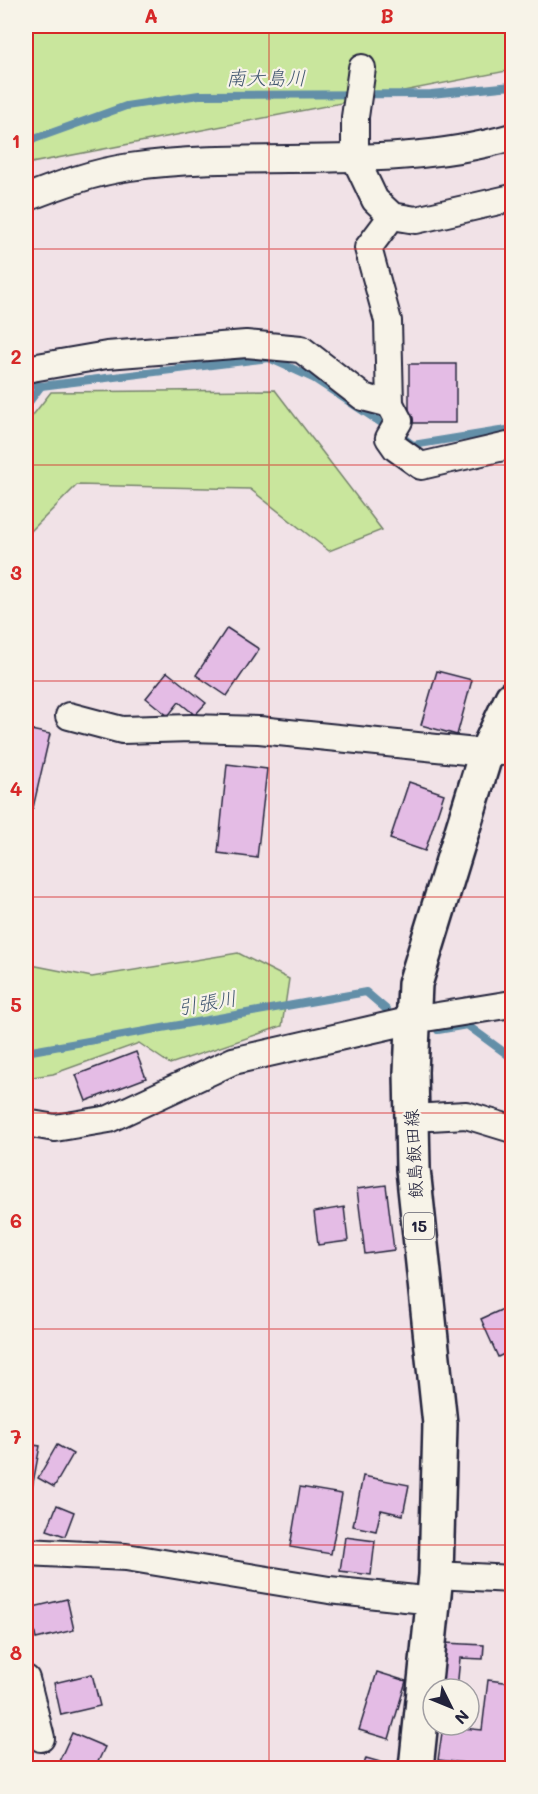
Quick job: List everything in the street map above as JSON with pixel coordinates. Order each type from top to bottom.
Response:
[{"type":"main road","name":"飯島飯田線","points":[[416,1768],[435,1588],[440,1424],[413,1169],[411,1118],[415,984],[499,752],[513,698]]},
{"type":"street","points":[[362,68],[355,117],[355,158],[375,200],[392,216],[416,220],[513,198]]},
{"type":"street","points":[[26,198],[90,175],[130,167],[214,161],[430,155],[513,137]]},
{"type":"street","points":[[392,216],[368,248],[388,321],[392,421],[396,448],[421,466],[513,445]]},
{"type":"street","points":[[26,369],[107,355],[246,344],[301,349],[392,421]]},
{"type":"street","points":[[69,716],[123,730],[191,728],[259,730],[499,752]]},
{"type":"street","points":[[26,1124],[55,1128],[109,1119],[232,1061],[413,1020],[513,1004]]},
{"type":"street","points":[[411,1118],[466,1115],[513,1129]]},
{"type":"street","points":[[26,1552],[126,1557],[329,1590],[435,1588],[513,1580]]},
{"type":"street","points":[[26,1678],[41,1738]]},
{"type":"green space","points":[[26,26],[512,26],[512,70],[26,164]]},
{"type":"green space","points":[[275,390],[382,530],[329,551],[250,489],[77,485],[26,536],[26,424],[51,392]]},
{"type":"green space","points":[[238,953],[289,979],[282,1026],[170,1064],[139,1043],[53,1074],[26,1078],[26,964],[92,977]]},
{"type":"building","points":[[409,364],[456,364],[456,423],[409,423]]},
{"type":"building","points":[[512,478],[512,502],[506,480]]},
{"type":"building","points":[[227,628],[259,649],[227,696],[196,675]]},
{"type":"building","points":[[437,671],[472,680],[457,735],[421,725]]},
{"type":"building","points":[[167,672],[206,703],[195,715],[179,702],[168,716],[146,698]]},
{"type":"building","points":[[26,729],[50,734],[33,808],[26,807]]},
{"type":"building","points":[[227,764],[267,769],[257,858],[218,853]]},
{"type":"building","points":[[409,782],[444,794],[425,851],[390,839]]},
{"type":"building","points":[[136,1052],[146,1078],[86,1101],[76,1075]]},
{"type":"building","points":[[386,1185],[394,1250],[365,1254],[357,1189]]},
{"type":"building","points":[[344,1207],[348,1241],[318,1245],[314,1212]]},
{"type":"building","points":[[512,1305],[512,1350],[498,1357],[481,1319]]},
{"type":"building","points":[[26,1444],[40,1446],[26,1520]]},
{"type":"building","points":[[57,1445],[73,1454],[54,1487],[38,1478]]},
{"type":"building","points":[[363,1476],[409,1485],[403,1515],[381,1510],[376,1531],[353,1526]]},
{"type":"building","points":[[300,1487],[342,1494],[331,1554],[290,1547]]},
{"type":"building","points":[[57,1505],[74,1512],[65,1536],[47,1530]]},
{"type":"building","points":[[345,1537],[375,1541],[371,1575],[340,1571]]},
{"type":"building","points":[[67,1599],[74,1630],[36,1639],[29,1608]]},
{"type":"building","points":[[444,1643],[484,1645],[483,1659],[460,1658],[458,1677],[442,1677]]},
{"type":"building","points":[[377,1672],[406,1681],[389,1739],[359,1730]]},
{"type":"building","points":[[92,1674],[100,1706],[61,1715],[54,1683]]},
{"type":"building","points":[[488,1680],[512,1683],[512,1768],[438,1760],[441,1737],[481,1737]]},
{"type":"building","points":[[72,1733],[105,1747],[95,1768],[56,1768]]},
{"type":"building","points":[[366,1758],[394,1766],[393,1768],[363,1768]]},
{"type":"waterway","name":"南大島川","points":[[26,142],[126,106],[199,95],[431,94],[512,86]]},
{"type":"waterway","points":[[26,385],[41,386],[269,358],[313,378],[392,430]]},
{"type":"waterway","points":[[26,406],[41,386]]},
{"type":"waterway","points":[[402,437],[413,445],[512,429]]},
{"type":"waterway","name":"引張川","points":[[26,1052],[366,992],[387,1010]]},
{"type":"waterway","name":"引張川","points":[[438,1030],[467,1025],[512,1058]]}]
